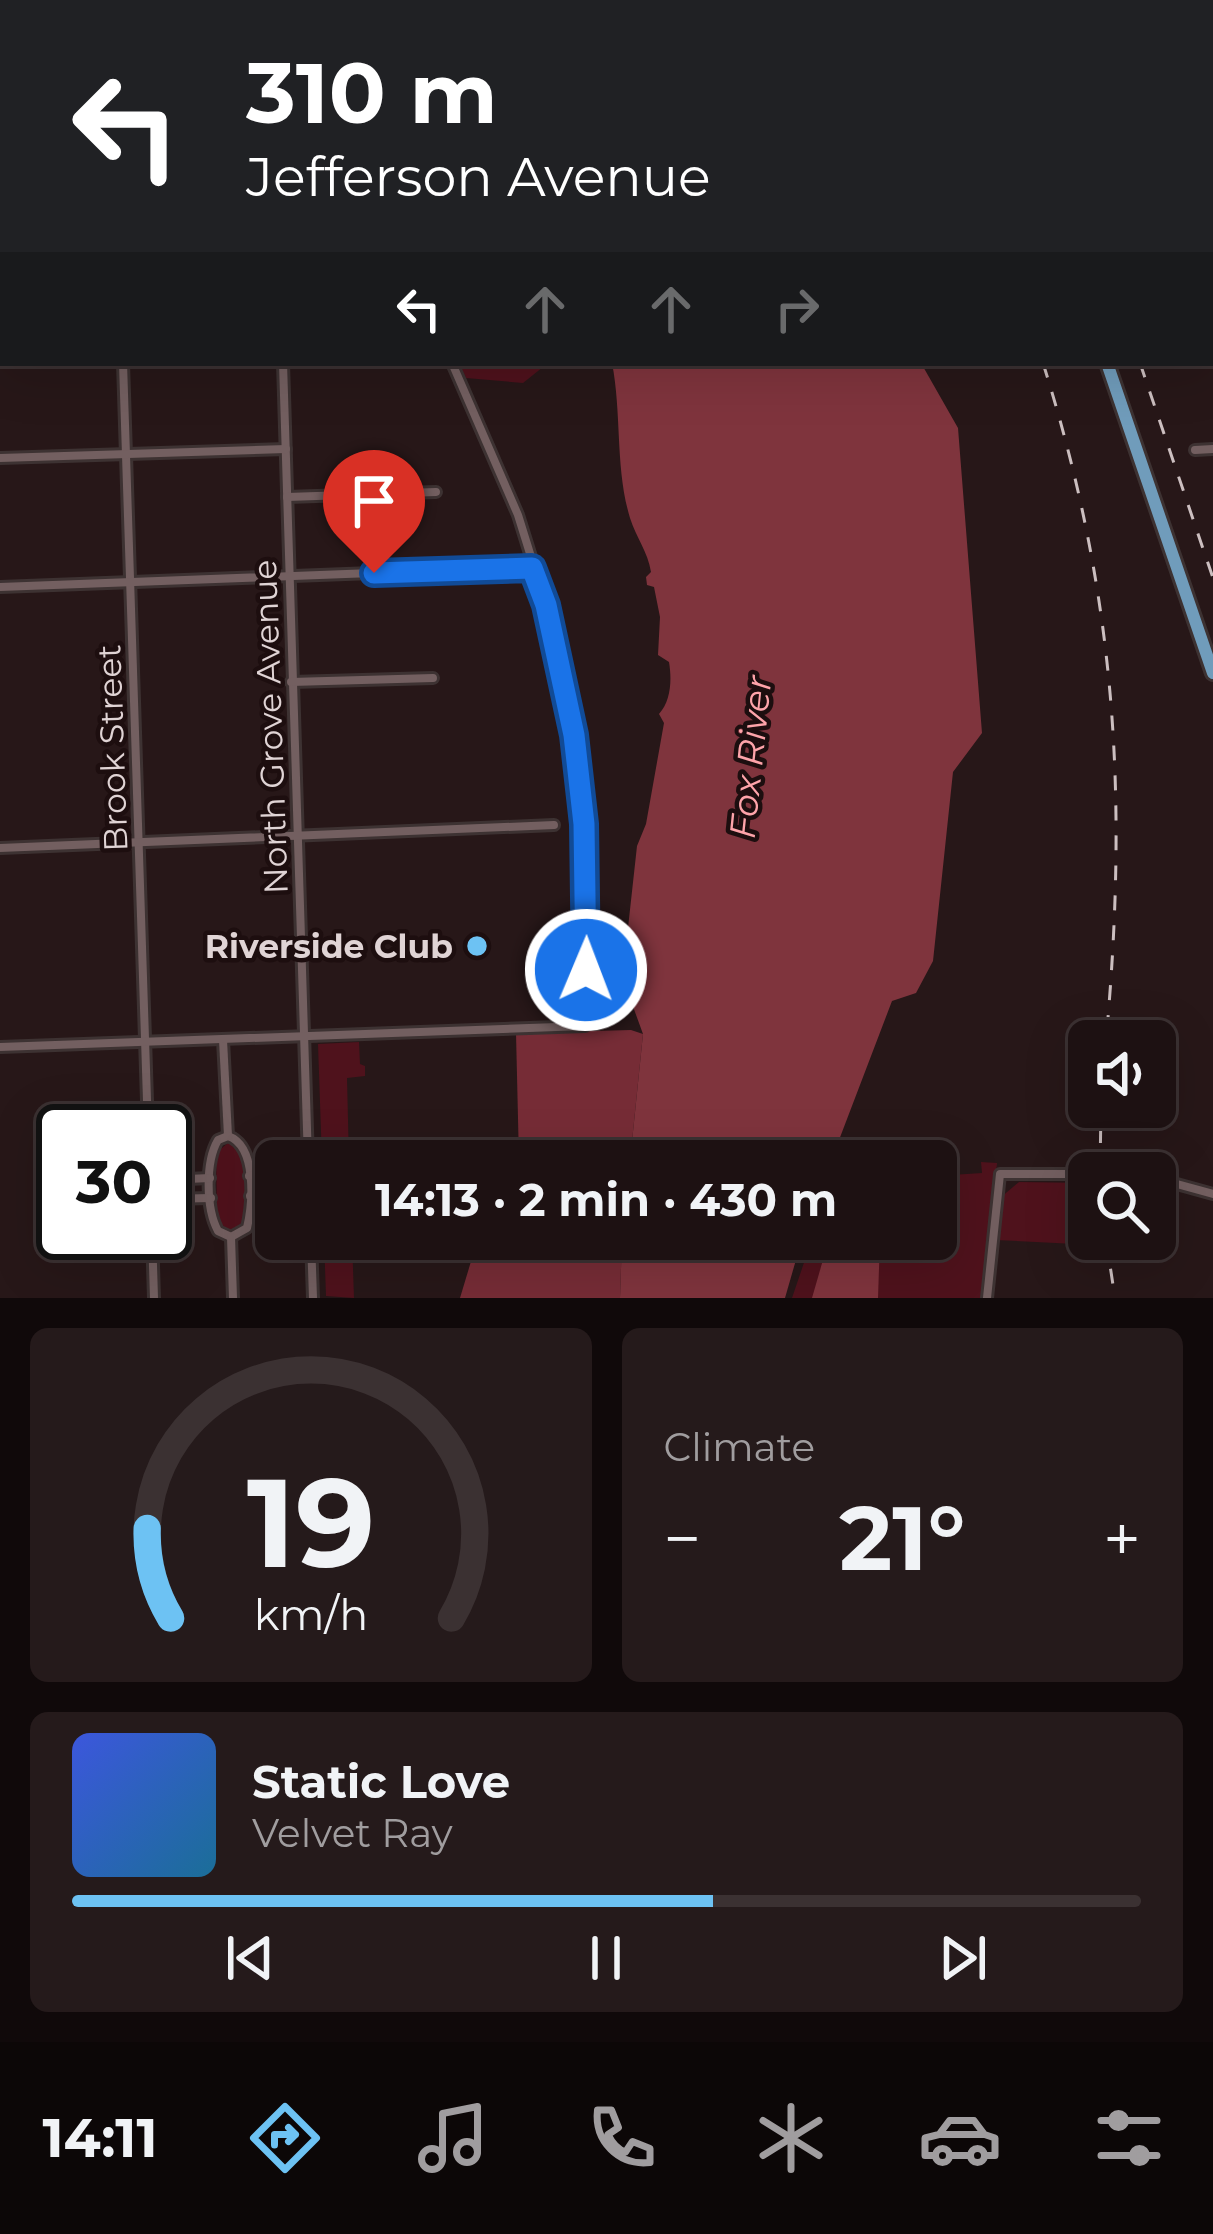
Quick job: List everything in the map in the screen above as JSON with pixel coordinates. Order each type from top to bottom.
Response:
[{"type":"main road","points":[[1108,366],[1213,674]]},
{"type":"street","name":"Brook Street","points":[[123,366],[147,1104]]},
{"type":"street","name":"North Grove Avenue","points":[[283,366],[307,1140]]},
{"type":"street","points":[[0,1048],[585,1026],[586,868],[574,735],[546,605],[518,515],[453,366]]},
{"type":"street","points":[[0,458],[286,449]]},
{"type":"street","points":[[1195,450],[1213,449]]},
{"type":"street","points":[[287,497],[436,492]]},
{"type":"street","points":[[0,587],[532,568]]},
{"type":"street","points":[[291,682],[433,678]]},
{"type":"street","points":[[0,848],[554,825]]},
{"type":"street","points":[[223,1040],[228,1136]]},
{"type":"street","points":[[228,1136],[238,1139],[245,1149],[250,1196],[247,1228],[231,1237],[215,1227],[210,1178],[213,1148],[228,1136]]},
{"type":"street","points":[[987,1298],[1000,1174],[1068,1174]]},
{"type":"street","points":[[249,1175],[255,1175]]},
{"type":"street","points":[[192,1179],[210,1178]]},
{"type":"street","points":[[1176,1184],[1213,1194]]},
{"type":"street","points":[[250,1196],[255,1196]]},
{"type":"street","points":[[192,1198],[211,1198]]},
{"type":"street","points":[[231,1237],[233,1298]]},
{"type":"street","points":[[153,1260],[154,1298]]},
{"type":"street","points":[[312,1260],[313,1298]]},
{"type":"shaded area","points":[[460,366],[544,366],[523,383],[466,378]]},
{"type":"shaded area","points":[[631,1030],[643,1034],[632,1140],[519,1140],[516,1033]]},
{"type":"shaded area","points":[[359,1042],[365,1076],[347,1078],[348,1140],[321,1140],[318,1044]]},
{"type":"shaded area","points":[[229,1142],[242,1152],[247,1191],[240,1228],[231,1231],[217,1222],[216,1153]]},
{"type":"shaded area","points":[[981,1162],[997,1163],[982,1298],[792,1298],[805,1260],[957,1260],[957,1175],[982,1173]]},
{"type":"shaded area","points":[[1019,1182],[1068,1183],[1068,1244],[996,1240],[1000,1198]]},
{"type":"shaded area","points":[[325,1260],[353,1260],[354,1298],[326,1296]]},
{"type":"shaded area","points":[[471,1260],[621,1260],[620,1298],[460,1298]]},
{"type":"water","name":"Fox River","points":[[612,366],[923,366],[958,428],[982,733],[953,772],[933,961],[916,993],[892,1001],[839,1140],[632,1140],[643,1034],[631,1001],[626,946],[637,846],[646,824],[664,723],[659,714],[668,697],[670,676],[669,662],[658,655],[660,617],[654,587],[647,585],[649,565],[625,499]]},
{"type":"water","points":[[621,1260],[796,1260],[785,1298],[620,1298]]},
{"type":"water","points":[[823,1260],[879,1260],[878,1298],[812,1298]]},
{"type":"railway","points":[[1044,366],[1087,534],[1110,699],[1116,865],[1108,1020]]},
{"type":"railway","points":[[1141,366],[1213,578]]},
{"type":"railway","points":[[1100,1152],[1101,1128]]},
{"type":"railway","points":[[1109,1260],[1115,1298]]},
{"type":"place","name":"Riverside Club","points":[[477,946]]},
{"type":"route","points":[[374,573],[532,568],[546,605],[574,735],[584,824],[586,970]]}]
